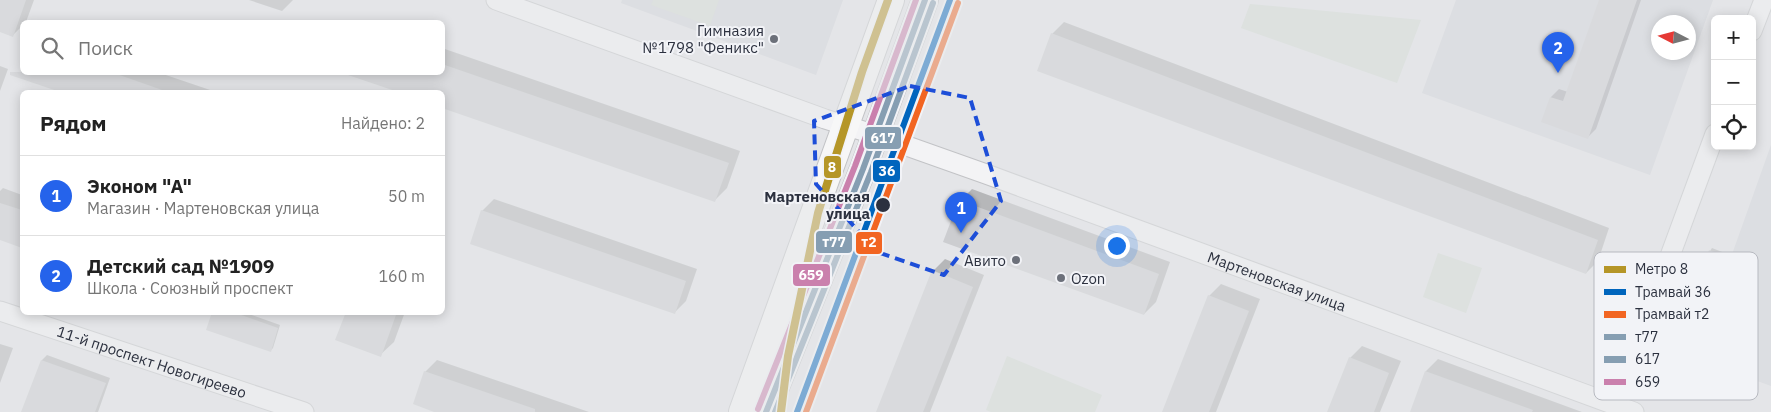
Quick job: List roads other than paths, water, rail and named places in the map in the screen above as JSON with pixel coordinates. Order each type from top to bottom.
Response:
[{"type":"main road","points":[[742,412],[891,0]]},
{"type":"main road","points":[[766,412],[876,135],[925,0]]},
{"type":"street","name":"Мартеновская улица","points":[[496,0],[876,135],[1594,397]]},
{"type":"street","points":[[1756,21],[1764,0]]},
{"type":"street","points":[[1671,252],[1711,145]]},
{"type":"street","name":"11-й проспект Новогиреево","points":[[0,311],[304,412]]},
{"type":"street","name":"Мартеновская улица","points":[[1601,400],[1634,412]]},
{"type":"street","points":[[1615,405],[1617,400]]},
{"type":"metro line","name":"8","points":[[781,412],[788,356],[818,213],[862,72],[888,0]]},
{"type":"tram line","name":"36","points":[[797,412],[950,0]]},
{"type":"tram line","name":"т2","points":[[806,412],[958,3]]},
{"type":"place","name":"Гимназия №1798 \"Феникс\"","points":[[774,39]]},
{"type":"place","name":"Детский сад №1909","points":[[1558,73]]},
{"type":"place","name":"Мартеновская улица","points":[[883,205]]},
{"type":"place","name":"Эконом \"А\"","points":[[961,233]]},
{"type":"place","name":"Авито","points":[[1016,260]]},
{"type":"place","name":"Ozon","points":[[1061,278]]}]
